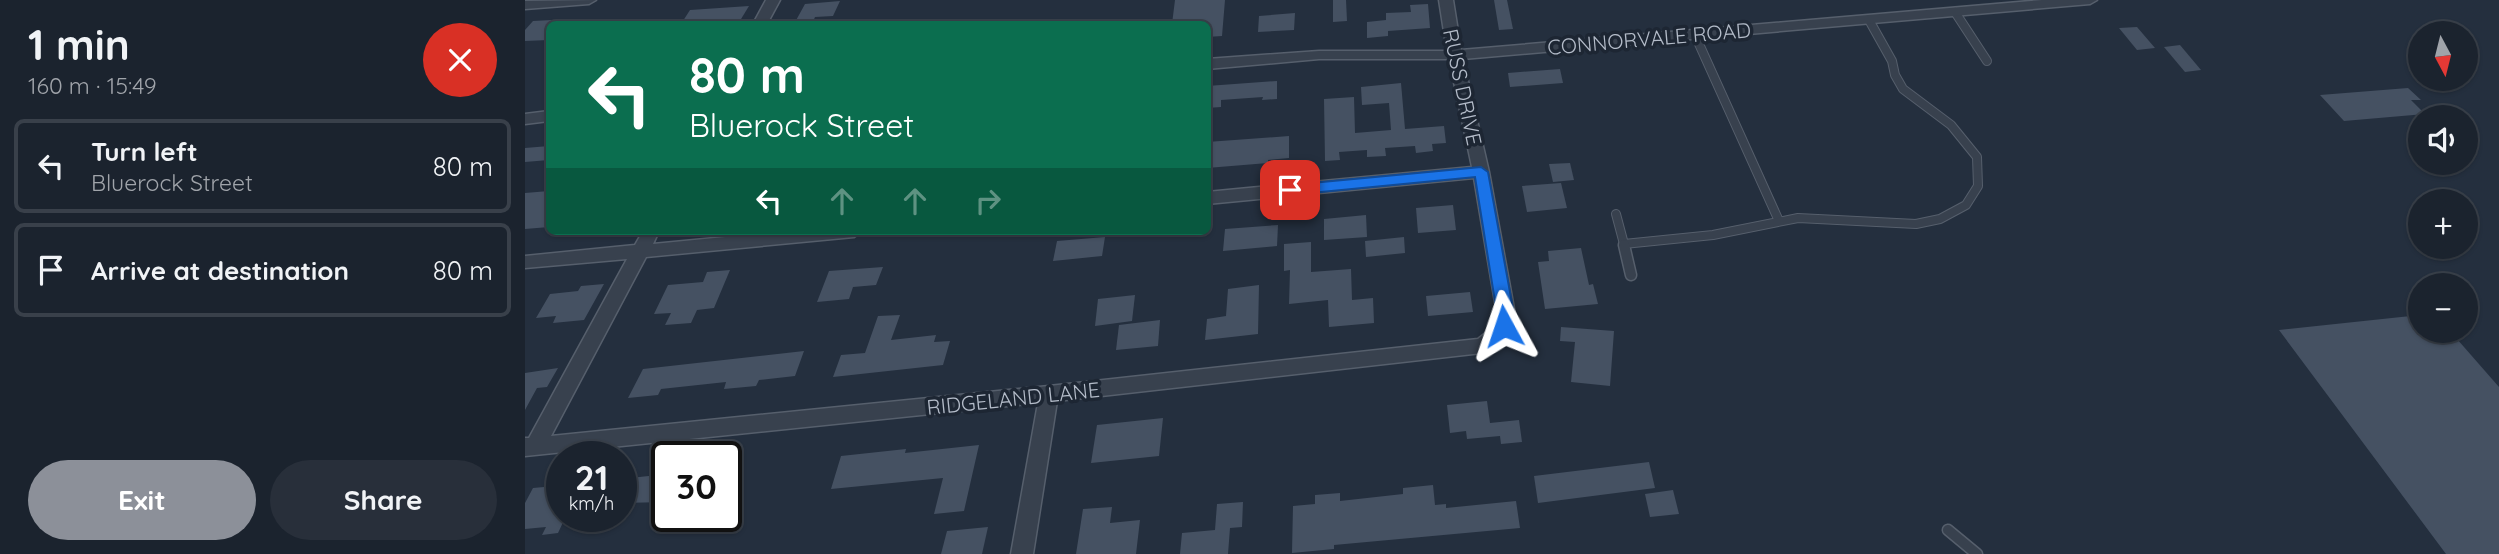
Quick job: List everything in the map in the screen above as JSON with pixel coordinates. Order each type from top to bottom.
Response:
[{"type":"street","points":[[525,5],[589,0]]},
{"type":"street","points":[[762,21],[773,0]]},
{"type":"street","name":"RUSS DRIVE","points":[[1446,0],[1506,314],[1504,326],[1497,337]]},
{"type":"street","name":"CONNORVALE ROAD","points":[[1211,64],[1319,55],[1455,55],[2090,0]]},
{"type":"street","points":[[525,118],[546,116]]},
{"type":"street","points":[[1211,198],[1481,172]]},
{"type":"street","points":[[530,447],[649,235]]},
{"type":"street","points":[[525,262],[811,235]]},
{"type":"street","name":"RIDGELAND LANE","points":[[530,447],[1464,349],[1482,346],[1497,337]]},
{"type":"street","points":[[1022,554],[1049,394]]},
{"type":"lane","points":[[1955,12],[1987,61]]},
{"type":"lane","points":[[1624,244],[1713,235],[1798,219],[1916,224],[1940,219],[1966,205],[1979,186],[1977,157],[1951,125],[1903,89],[1895,75],[1892,61],[1869,20]]},
{"type":"lane","points":[[1695,35],[1707,69],[1730,112],[1756,178],[1779,221]]},
{"type":"lane","points":[[1616,214],[1631,275]]},
{"type":"lane","points":[[1948,530],[1977,554]]},
{"type":"building","points":[[1175,0],[1225,0],[1222,36],[1211,37],[1211,21],[1172,21]]},
{"type":"building","points":[[1333,0],[1346,0],[1347,21],[1333,22]]},
{"type":"building","points":[[1494,0],[1507,0],[1513,29],[1499,30]]},
{"type":"building","points":[[840,1],[833,16],[815,17],[813,21],[796,21],[805,4]]},
{"type":"building","points":[[1428,4],[1430,28],[1388,31],[1388,36],[1367,38],[1367,22],[1386,20],[1386,13],[1411,12],[1410,5]]},
{"type":"building","points":[[749,6],[740,21],[683,21],[690,10]]},
{"type":"building","points":[[1295,13],[1294,30],[1258,32],[1259,16]]},
{"type":"building","points":[[552,20],[546,21],[546,40],[525,41],[525,30],[533,21]]},
{"type":"building","points":[[2137,27],[2155,48],[2137,50],[2119,28]]},
{"type":"building","points":[[2180,45],[2201,70],[2185,72],[2164,47]]},
{"type":"building","points":[[1560,69],[1563,83],[1510,87],[1508,73]]},
{"type":"building","points":[[1277,81],[1277,99],[1262,100],[1263,97],[1221,100],[1221,107],[1211,108],[1211,86]]},
{"type":"building","points":[[1401,83],[1405,129],[1444,126],[1446,143],[1432,144],[1433,151],[1416,153],[1415,146],[1385,148],[1386,156],[1367,157],[1367,150],[1339,152],[1340,160],[1325,161],[1324,99],[1354,97],[1355,133],[1391,130],[1389,103],[1362,105],[1361,87]]},
{"type":"building","points":[[2408,88],[2408,91],[2421,100],[2411,100],[2416,105],[2408,105],[2408,115],[2344,121],[2320,95]]},
{"type":"building","points":[[1289,136],[1289,158],[1268,160],[1268,163],[1211,168],[1211,142]]},
{"type":"building","points":[[546,146],[546,160],[525,162],[525,148]]},
{"type":"building","points":[[1570,163],[1574,180],[1553,182],[1549,164]]},
{"type":"building","points":[[1561,183],[1567,208],[1527,212],[1522,186]]},
{"type":"building","points":[[546,191],[546,227],[525,229],[525,193]]},
{"type":"building","points":[[1453,205],[1456,230],[1418,233],[1416,208]]},
{"type":"building","points":[[1366,215],[1367,237],[1324,240],[1324,219]]},
{"type":"building","points":[[1278,225],[1277,246],[1223,251],[1225,229]]},
{"type":"building","points":[[1105,237],[1102,256],[1053,261],[1057,241]]},
{"type":"building","points":[[1404,237],[1405,253],[1366,257],[1365,241]]},
{"type":"building","points":[[1311,242],[1311,272],[1351,269],[1352,300],[1373,298],[1374,323],[1329,327],[1328,300],[1289,304],[1290,270],[1284,271],[1284,244]]},
{"type":"building","points":[[1581,248],[1589,285],[1593,284],[1598,304],[1545,309],[1538,262],[1549,261],[1548,251]]},
{"type":"building","points":[[883,267],[876,285],[853,287],[849,299],[817,302],[829,271]]},
{"type":"building","points":[[730,270],[714,308],[697,310],[691,323],[665,325],[671,313],[654,314],[668,285],[703,282],[707,272]]},
{"type":"building","points":[[604,284],[584,320],[553,323],[556,316],[536,318],[550,294],[578,291],[581,286]]},
{"type":"building","points":[[1259,285],[1258,334],[1205,340],[1207,319],[1226,316],[1228,289]]},
{"type":"building","points":[[1470,292],[1473,312],[1428,316],[1426,296]]},
{"type":"building","points":[[1135,295],[1132,321],[1095,326],[1098,299]]},
{"type":"building","points":[[900,315],[891,340],[936,335],[934,342],[950,341],[943,365],[833,377],[841,355],[865,353],[878,316]]},
{"type":"building","points":[[2408,316],[2408,343],[2460,343],[2499,387],[2499,554],[2446,554],[2279,330]]},
{"type":"building","points":[[1160,320],[1158,346],[1116,350],[1119,325]]},
{"type":"building","points":[[1561,327],[1614,331],[1610,386],[1571,382],[1575,342],[1560,341]]},
{"type":"building","points":[[804,351],[795,376],[759,380],[756,386],[724,389],[726,382],[661,389],[658,395],[628,398],[643,369]]},
{"type":"building","points":[[558,368],[547,387],[537,388],[525,410],[525,373]]},
{"type":"building","points":[[1487,401],[1490,423],[1519,420],[1522,442],[1501,444],[1500,436],[1467,439],[1466,431],[1450,433],[1447,405]]},
{"type":"building","points":[[1163,418],[1159,456],[1091,463],[1097,425]]},
{"type":"building","points":[[979,445],[964,511],[934,514],[943,478],[831,489],[841,456]]},
{"type":"building","points":[[1649,462],[1655,488],[1538,503],[1534,476]]},
{"type":"building","points":[[651,476],[651,502],[637,503],[637,477]]},
{"type":"building","points":[[1433,485],[1435,505],[1446,504],[1446,508],[1516,501],[1520,528],[1334,545],[1334,549],[1292,553],[1293,506],[1315,504],[1315,495],[1340,493],[1340,501],[1403,494],[1403,488]]},
{"type":"building","points":[[546,487],[546,527],[525,529],[525,503],[533,488]]},
{"type":"building","points":[[1673,490],[1679,514],[1650,517],[1645,494]]},
{"type":"building","points":[[1243,502],[1242,527],[1230,528],[1228,554],[1180,554],[1182,533],[1215,530],[1217,504]]},
{"type":"building","points":[[1112,507],[1110,523],[1140,520],[1136,554],[1076,554],[1083,509]]},
{"type":"building","points":[[546,527],[546,532],[558,532],[558,533],[542,535]]},
{"type":"building","points":[[988,527],[982,554],[941,554],[947,531]]},
{"type":"route","points":[[1290,190],[1481,172],[1506,314],[1504,326]]}]
